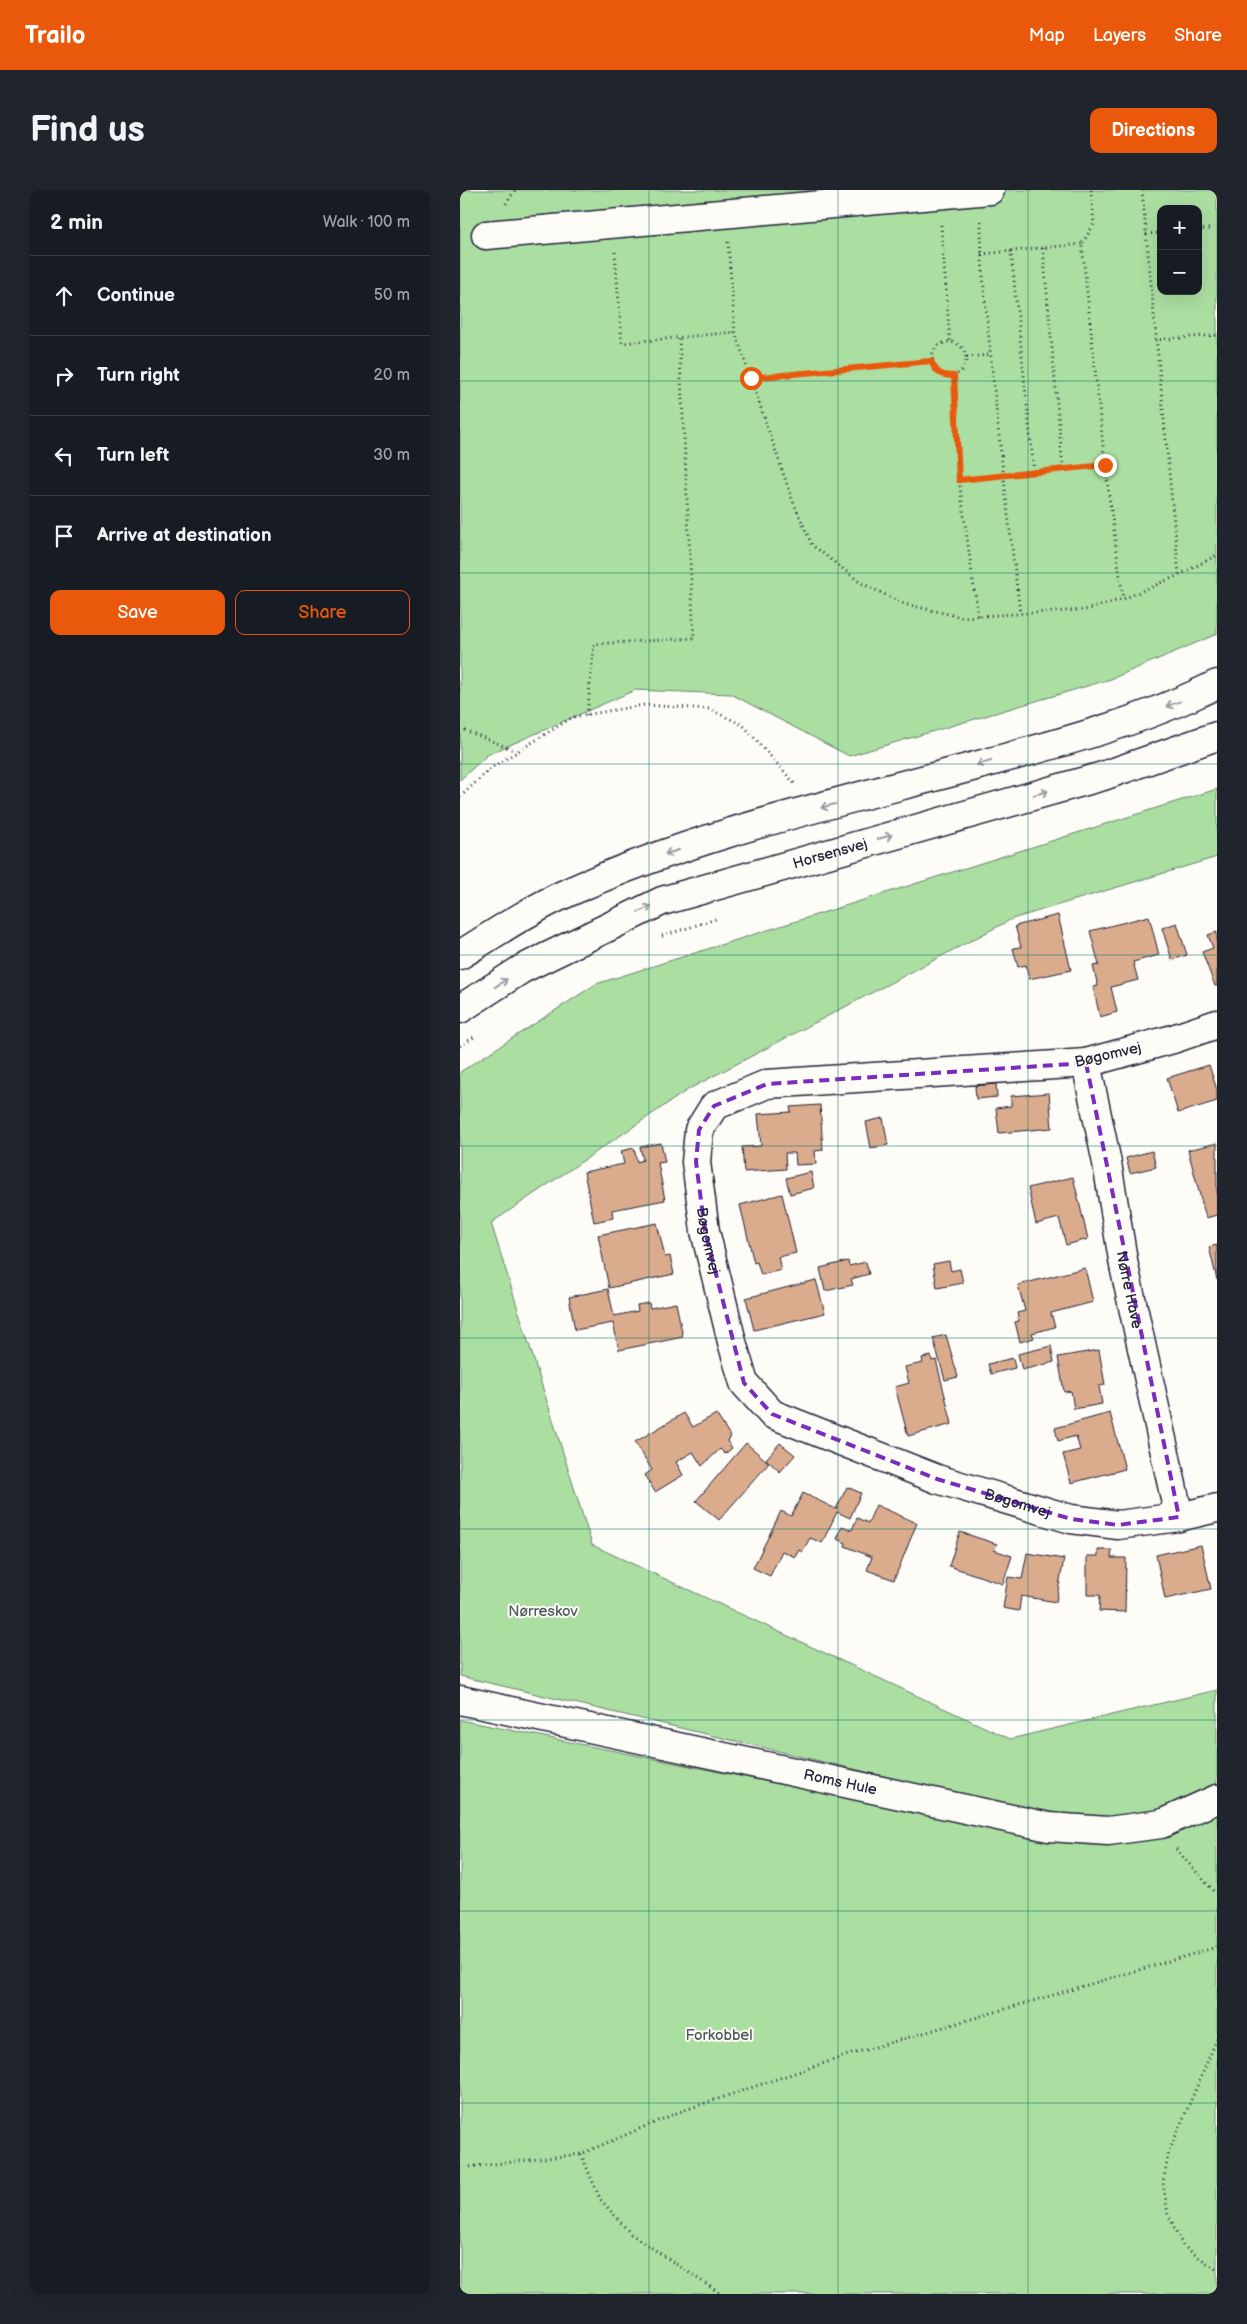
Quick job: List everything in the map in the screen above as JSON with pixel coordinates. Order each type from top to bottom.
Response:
[{"type":"street","points":[[486,236],[986,190]]},
{"type":"street","points":[[460,955],[568,892],[645,860],[735,832],[1092,734],[1193,696],[1217,684]]},
{"type":"street","name":"Horsensvej","points":[[460,1009],[522,969],[662,901],[1104,776],[1217,736]]},
{"type":"street","name":"Bøgomvej","points":[[1217,1024],[1173,1039],[1086,1063],[767,1084],[714,1106],[699,1130],[696,1162],[705,1231],[744,1383],[772,1414],[937,1479],[1071,1519],[1118,1525],[1179,1517],[1217,1508]]},
{"type":"street","name":"Nørre Have","points":[[1086,1063],[1107,1163],[1124,1266],[1179,1517]]},
{"type":"street","name":"Roms Hule","points":[[460,1700],[1049,1827],[1108,1831],[1161,1824],[1217,1799]]},
{"type":"path","points":[[986,190],[981,254],[1002,475],[1020,613]]},
{"type":"path","points":[[1091,190],[1094,224],[1082,244],[1105,465],[1123,599]]},
{"type":"path","points":[[1142,190],[1179,575]]},
{"type":"path","points":[[939,195],[950,341]]},
{"type":"path","points":[[726,214],[735,332],[792,499],[812,545],[861,583],[904,604],[962,617],[1085,610],[1123,599],[1179,575],[1217,554]]},
{"type":"path","points":[[613,224],[622,343],[735,332]]},
{"type":"path","points":[[1202,230],[1217,228]]},
{"type":"path","points":[[1146,234],[1157,233]]},
{"type":"path","points":[[981,254],[1082,244]]},
{"type":"path","points":[[1043,248],[1063,469]]},
{"type":"path","points":[[1011,251],[1034,472]]},
{"type":"path","points":[[1155,340],[1217,335]]},
{"type":"path","points":[[587,715],[594,644],[694,638],[679,337]]},
{"type":"path","points":[[950,341],[962,347],[967,357],[964,368],[954,376],[943,376],[935,371],[931,361],[932,350],[940,343],[950,341]]},
{"type":"path","points":[[967,357],[990,355]]},
{"type":"path","points":[[751,378],[931,361]]},
{"type":"path","points":[[954,376],[959,480],[978,616]]},
{"type":"path","points":[[959,480],[1105,465]]},
{"type":"path","points":[[460,796],[491,768],[574,717],[644,705],[708,709],[743,725],[798,789]]},
{"type":"path","points":[[460,728],[517,752]]},
{"type":"path","points":[[661,937],[725,916]]},
{"type":"path","points":[[460,1046],[482,1032]]},
{"type":"path","points":[[1154,1824],[1217,1895]]},
{"type":"path","points":[[460,2168],[581,2154],[679,2112],[848,2055],[1217,1947]]},
{"type":"path","points":[[1217,2039],[1170,2152],[1163,2183],[1168,2214],[1183,2246],[1217,2270]]},
{"type":"path","points":[[581,2154],[600,2199],[631,2234],[721,2294]]},
{"type":"highlighted area","points":[[1086,1063],[1179,1517],[1118,1525],[1071,1519],[937,1479],[772,1414],[744,1383],[705,1231],[696,1162],[699,1130],[714,1106],[767,1084]]},
{"type":"green space","points":[[460,190],[1217,190],[1217,634],[1111,679],[849,756],[731,694],[635,690],[487,755],[460,780]]},
{"type":"green space","name":"Nørreskov","points":[[1217,789],[1217,857],[1012,919],[689,1089],[491,1223],[592,1545],[1010,1739],[1217,1690],[1217,1791],[1156,1818],[1053,1816],[460,1676],[460,1072],[596,984]]},
{"type":"green space","name":"Forkobbel","points":[[460,1720],[1053,1839],[1217,1806],[1217,2294],[460,2294]]},
{"type":"building","points":[[1058,915],[1071,970],[1029,979],[1026,965],[1018,967],[1013,948],[1021,947],[1015,926]]},
{"type":"building","points":[[1149,916],[1159,955],[1133,962],[1138,980],[1111,987],[1117,1012],[1100,1017],[1093,987],[1098,986],[1093,966],[1099,965],[1090,931]]},
{"type":"building","points":[[1177,923],[1187,955],[1172,960],[1162,928]]},
{"type":"building","points":[[1217,932],[1217,986],[1215,986],[1202,952],[1213,948],[1208,935]]},
{"type":"building","points":[[1209,1065],[1217,1090],[1217,1101],[1178,1113],[1167,1078]]},
{"type":"building","points":[[996,1084],[997,1097],[976,1099],[975,1086]]},
{"type":"building","points":[[1049,1093],[1052,1128],[999,1133],[996,1108],[1011,1106],[1011,1096]]},
{"type":"building","points":[[820,1105],[823,1150],[815,1151],[816,1164],[796,1165],[795,1153],[785,1153],[786,1169],[744,1172],[742,1147],[761,1146],[758,1114],[791,1112],[790,1107]]},
{"type":"building","points":[[883,1118],[888,1145],[871,1148],[866,1122]]},
{"type":"building","points":[[661,1143],[665,1162],[658,1163],[665,1200],[612,1210],[613,1218],[594,1222],[584,1172],[624,1164],[621,1151],[634,1148],[637,1162],[643,1160],[640,1147]]},
{"type":"building","points":[[1217,1143],[1217,1215],[1206,1218],[1188,1150]]},
{"type":"building","points":[[1152,1151],[1156,1167],[1130,1173],[1126,1158]]},
{"type":"building","points":[[811,1172],[814,1188],[790,1194],[786,1178]]},
{"type":"building","points":[[1073,1177],[1088,1239],[1066,1245],[1059,1218],[1036,1224],[1028,1188]]},
{"type":"building","points":[[782,1194],[796,1253],[778,1257],[781,1270],[761,1275],[757,1262],[754,1263],[740,1205]]},
{"type":"building","points":[[657,1223],[665,1257],[670,1256],[674,1274],[609,1288],[598,1235]]},
{"type":"building","points":[[1217,1245],[1217,1280],[1209,1247]]},
{"type":"building","points":[[848,1261],[849,1266],[866,1262],[869,1274],[851,1279],[853,1285],[825,1291],[820,1268]]},
{"type":"building","points":[[949,1261],[951,1271],[960,1269],[963,1283],[937,1288],[933,1264]]},
{"type":"building","points":[[1085,1268],[1093,1302],[1051,1313],[1055,1327],[1032,1333],[1034,1338],[1020,1342],[1015,1322],[1019,1321],[1017,1313],[1025,1311],[1018,1285]]},
{"type":"building","points":[[816,1280],[825,1313],[754,1330],[746,1298]]},
{"type":"building","points":[[608,1289],[614,1316],[638,1311],[637,1305],[649,1303],[650,1308],[676,1303],[683,1337],[619,1350],[613,1323],[575,1330],[569,1297]]},
{"type":"building","points":[[946,1335],[958,1377],[945,1380],[933,1338]]},
{"type":"building","points":[[1051,1346],[1054,1362],[1022,1370],[1018,1354]]},
{"type":"building","points":[[1099,1350],[1105,1385],[1099,1386],[1102,1404],[1074,1409],[1071,1391],[1064,1392],[1058,1357]]},
{"type":"building","points":[[931,1356],[932,1361],[936,1360],[952,1424],[908,1436],[895,1387],[909,1383],[905,1367],[923,1363],[922,1358]]},
{"type":"building","points":[[1013,1358],[1015,1368],[991,1374],[988,1364]]},
{"type":"building","points":[[684,1413],[693,1427],[716,1414],[731,1437],[727,1441],[732,1448],[725,1454],[720,1449],[702,1466],[693,1452],[676,1462],[683,1475],[655,1492],[645,1475],[652,1470],[635,1442]]},
{"type":"building","points":[[1110,1413],[1125,1469],[1071,1483],[1063,1454],[1080,1450],[1076,1436],[1058,1441],[1055,1428]]},
{"type":"building","points":[[746,1443],[769,1463],[719,1520],[696,1501]]},
{"type":"building","points":[[780,1443],[795,1455],[780,1472],[766,1459]]},
{"type":"building","points":[[847,1487],[861,1493],[850,1518],[837,1512],[822,1543],[810,1538],[802,1552],[799,1550],[795,1557],[782,1551],[770,1576],[753,1568],[781,1511],[791,1516],[803,1493],[836,1509]]},
{"type":"building","points":[[876,1505],[917,1523],[894,1580],[867,1570],[872,1557],[845,1546],[846,1543],[837,1539],[842,1526],[852,1530],[857,1518],[868,1523]]},
{"type":"building","points":[[960,1532],[997,1544],[994,1550],[1012,1556],[1003,1584],[949,1566]]},
{"type":"building","points":[[1201,1545],[1211,1589],[1165,1599],[1156,1555]]},
{"type":"building","points":[[1098,1550],[1112,1550],[1111,1558],[1126,1558],[1125,1612],[1099,1611],[1100,1595],[1087,1595],[1087,1556],[1098,1556]]},
{"type":"building","points":[[1027,1553],[1064,1559],[1056,1602],[1021,1596],[1019,1611],[1003,1608],[1008,1577],[1022,1579]]},
{"type":"route","points":[[751,378],[931,361],[935,371],[943,376],[954,376],[959,480],[1105,465]]}]
